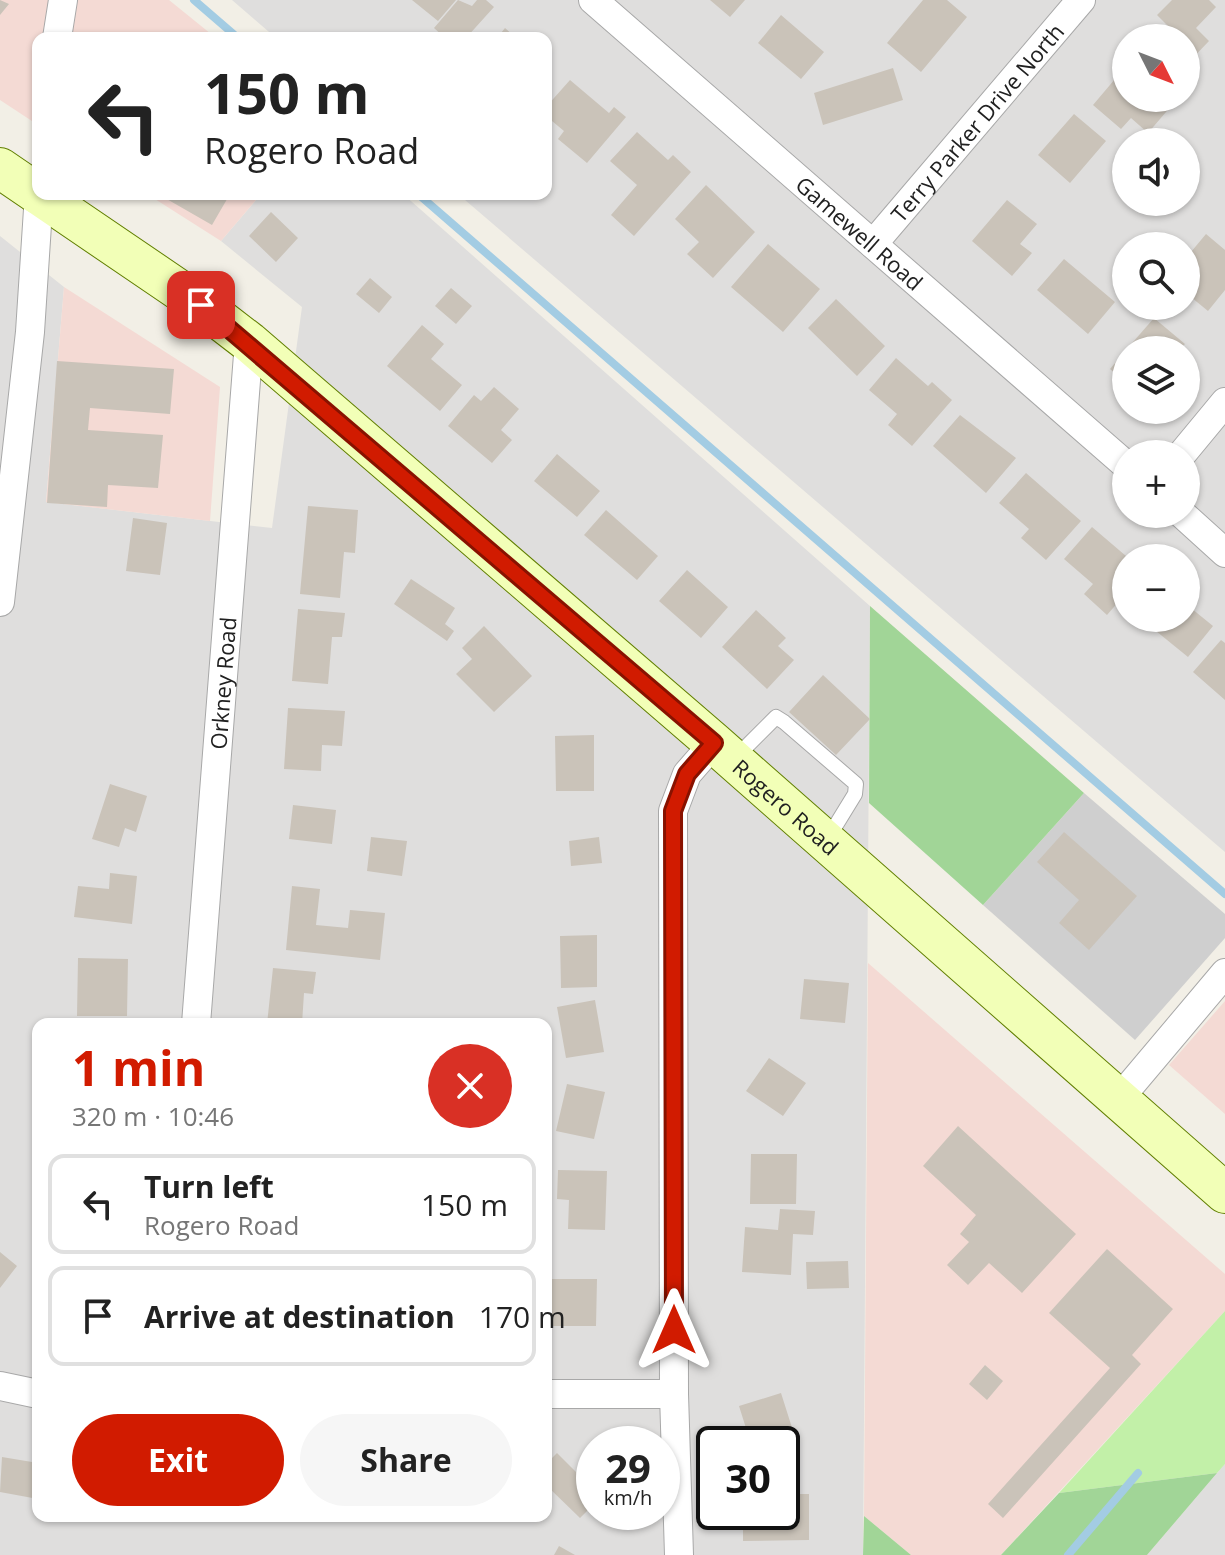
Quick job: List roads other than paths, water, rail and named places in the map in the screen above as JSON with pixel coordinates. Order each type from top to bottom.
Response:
[{"type":"main road","name":"Rogero Road","points":[[0,168],[32,190]]},
{"type":"main road","name":"Rogero Road","points":[[47,200],[201,305],[249,342],[724,751],[1225,1193]]},
{"type":"street","points":[[58,32],[63,0]]},
{"type":"street","name":"Gamewell Road","points":[[593,0],[1112,453]]},
{"type":"street","name":"Terry Parker Drive North","points":[[873,244],[1081,0]]},
{"type":"street","points":[[0,602],[30,332],[38,200]]},
{"type":"street","name":"Orkney Road","points":[[196,1018],[249,342]]},
{"type":"street","points":[[1194,440],[1225,402]]},
{"type":"street","points":[[1197,528],[1225,553]]},
{"type":"street","points":[[679,1555],[674,1394],[673,811],[687,774],[724,751]]},
{"type":"street","points":[[1118,1100],[1225,973]]},
{"type":"street","points":[[0,1386],[32,1393]]},
{"type":"street","points":[[552,1394],[674,1394]]},
{"type":"lane","points":[[724,751],[776,717],[856,784],[855,794],[826,842]]},
{"type":"waterway","points":[[194,0],[231,32]]},
{"type":"waterway","points":[[425,200],[1225,894]]},
{"type":"waterway","points":[[1068,1555],[1138,1473]]}]
